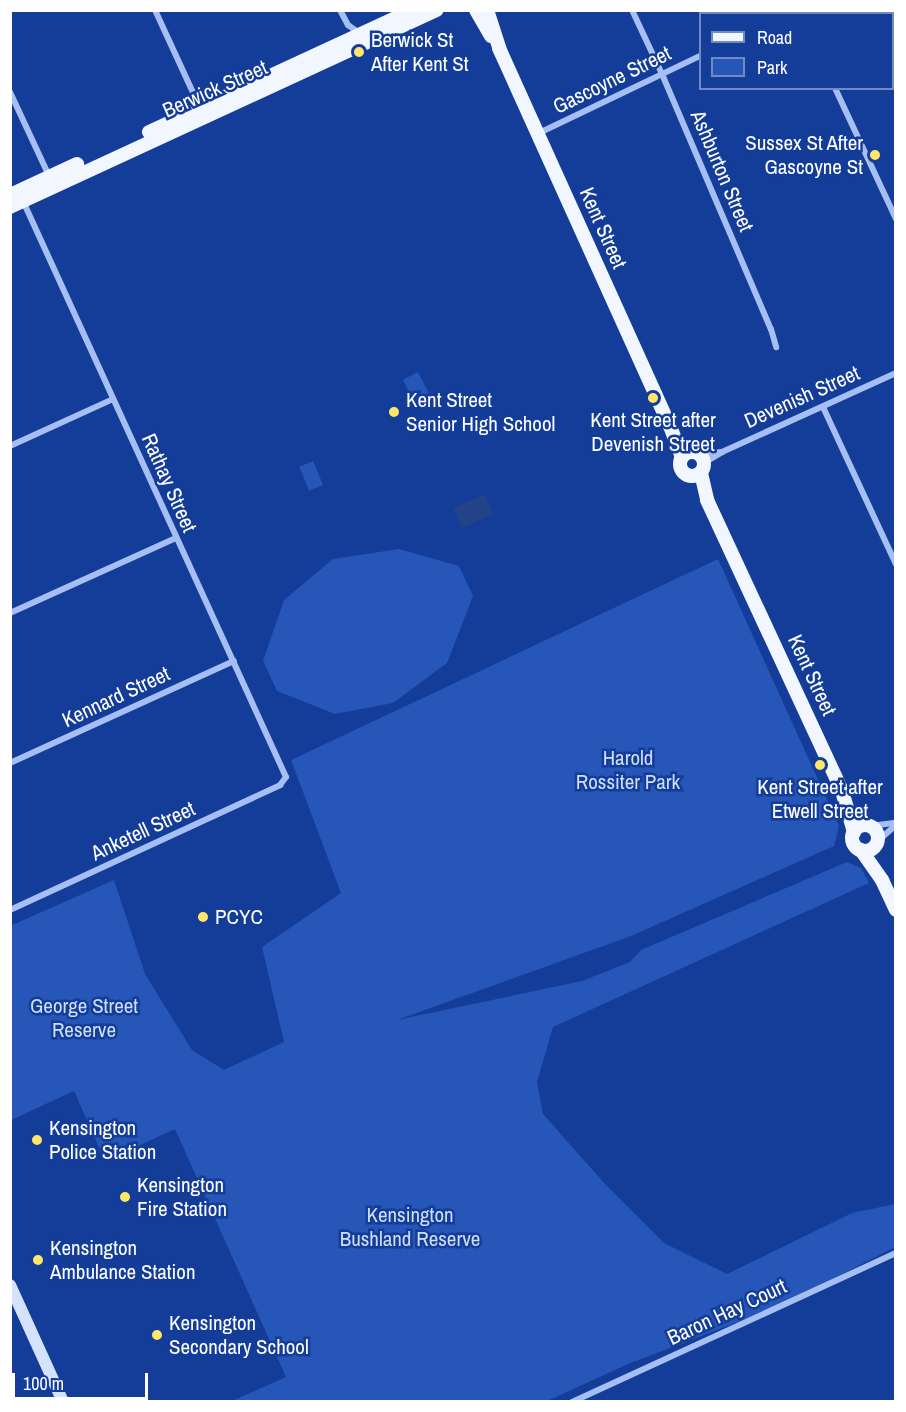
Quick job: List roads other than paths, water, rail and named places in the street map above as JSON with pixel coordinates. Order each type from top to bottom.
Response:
[{"type":"main road","name":"Berwick Street","points":[[15,201],[413,10]]},
{"type":"main road","name":"Berwick Street","points":[[15,201],[50,177],[437,10]]},
{"type":"main road","name":"Kent Street","points":[[476,10],[499,48]]},
{"type":"main road","name":"Kent Street","points":[[487,10],[499,48],[670,426],[695,463],[707,500],[847,804],[854,832]]},
{"type":"main road","name":"Kent Street","points":[[847,804],[869,826]]},
{"type":"main road","points":[[896,895],[882,864],[876,832],[869,826],[861,826],[854,832],[854,842],[882,880],[896,910]]},
{"type":"main road","points":[[861,850],[870,849],[877,841]]},
{"type":"main road","points":[[10,1285],[63,1401]]},
{"type":"street","points":[[155,10],[202,112]]},
{"type":"street","name":"Ashburton Street","points":[[632,10],[662,74],[771,328],[776,347]]},
{"type":"street","points":[[341,13],[353,31],[361,33]]},
{"type":"street","name":"Gascoyne Street","points":[[537,134],[699,56]]},
{"type":"street","points":[[836,90],[896,219]]},
{"type":"street","points":[[10,92],[50,177]]},
{"type":"street","name":"Rathay Street","points":[[15,201],[113,399],[286,777]]},
{"type":"street","name":"Devenish Street","points":[[695,463],[896,373]]},
{"type":"street","points":[[10,446],[113,399]]},
{"type":"street","points":[[823,407],[896,564]]},
{"type":"street","name":"Devenish Street","points":[[695,463],[722,452]]},
{"type":"street","points":[[10,613],[176,538]]},
{"type":"street","name":"Kennard Street","points":[[10,763],[234,660]]},
{"type":"street","name":"Anketell Street","points":[[10,910],[280,786],[286,777]]},
{"type":"street","points":[[869,826],[896,824]]},
{"type":"street","points":[[877,841],[896,824]]},
{"type":"street","name":"Baron Hay Court","points":[[572,1401],[896,1253]]},
{"type":"place","name":"Berwick St After Kent St","points":[[359,52]]},
{"type":"place","name":"Sussex St After Gascoyne St","points":[[875,155]]},
{"type":"place","name":"Kent Street after Devenish Street","points":[[653,398]]},
{"type":"place","name":"Kent Street Senior High School","points":[[394,412]]},
{"type":"place","name":"Kent Street after Etwell Street","points":[[820,765]]},
{"type":"place","name":"PCYC","points":[[203,917]]},
{"type":"place","name":"Kensington Police Station","points":[[37,1140]]},
{"type":"place","name":"Kensington Fire Station","points":[[125,1197]]},
{"type":"place","name":"Kensington Ambulance Station","points":[[38,1260]]},
{"type":"place","name":"Kensington Secondary School","points":[[157,1335]]},
{"type":"park label","name":"Harold Rossiter Park","points":[[628,770]]},
{"type":"park label","name":"George Street Reserve","points":[[84,1018]]},
{"type":"park label","name":"Kensington Bushland Reserve","points":[[410,1227]]}]
